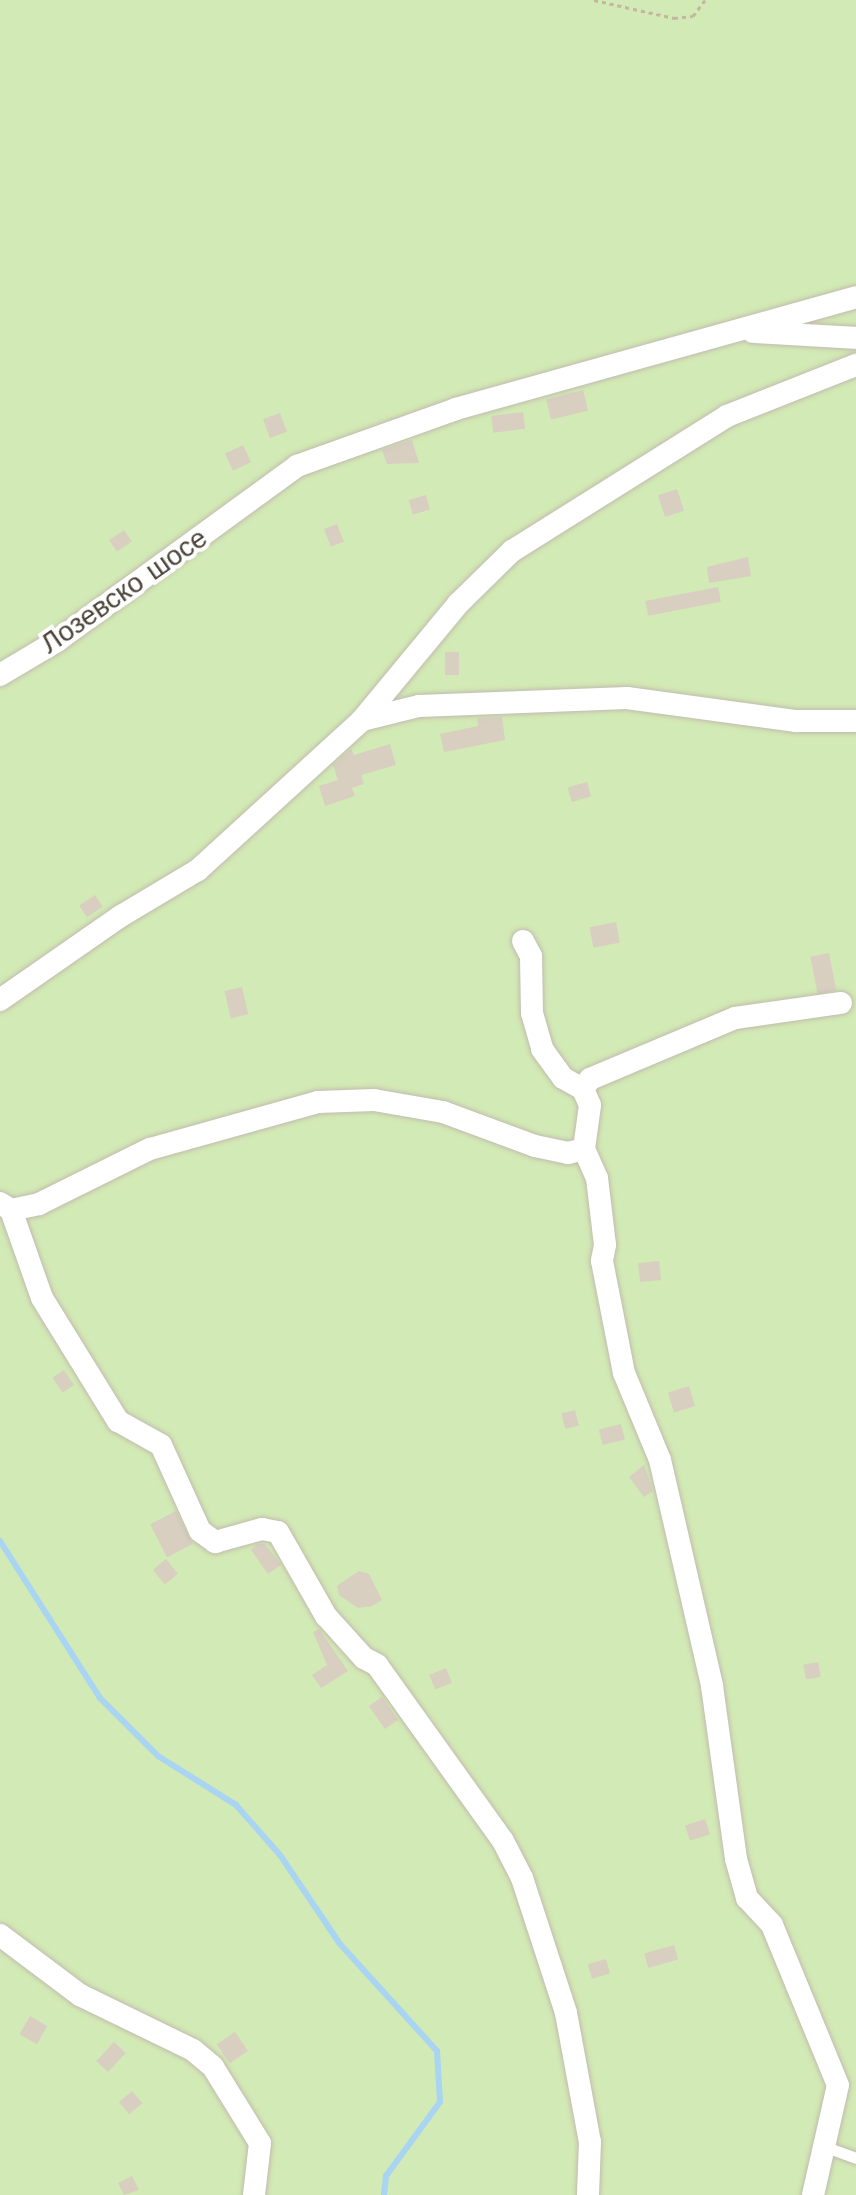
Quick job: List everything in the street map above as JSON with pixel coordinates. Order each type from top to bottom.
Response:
[{"type":"street","name":"Лозевско шосе","points":[[0,675],[57,641],[297,466],[456,409],[728,330],[856,297]]},
{"type":"street","points":[[728,330],[856,338]]},
{"type":"street","points":[[0,1000],[121,916],[198,870],[362,720],[458,604],[512,551],[727,416],[856,365]]},
{"type":"street","points":[[362,720],[419,706],[627,698],[796,721],[856,721]]},
{"type":"street","points":[[523,941],[531,956],[532,1013],[542,1049],[563,1078],[583,1089],[590,1105],[584,1149],[597,1178],[602,1261],[624,1373],[660,1460],[712,1686],[736,1859],[747,1898],[772,1925],[838,2085],[813,2195]]},
{"type":"street","points":[[583,1089],[615,1065],[735,1018],[841,1003]]},
{"type":"street","points":[[584,1149],[568,1153],[535,1146],[443,1112],[374,1100],[318,1102],[150,1149],[39,1204],[6,1206],[42,1298],[118,1421],[161,1445],[200,1531],[215,1542],[262,1529],[278,1532],[326,1616],[364,1658],[377,1665],[503,1841],[522,1878],[566,2013],[590,2142],[588,2195]]},
{"type":"street","points":[[0,1935],[80,1995],[193,2050],[213,2067],[260,2143],[254,2195]]},
{"type":"lane","points":[[826,2147],[856,2158]]},
{"type":"path","points":[[594,0],[674,18],[693,16],[705,0]]},
{"type":"green space","points":[[0,0],[856,0],[856,2195],[0,2195]]},
{"type":"building","points":[[583,390],[588,410],[551,420],[546,399]]},
{"type":"building","points":[[523,412],[525,429],[493,433],[491,416]]},
{"type":"building","points":[[280,413],[287,432],[270,438],[263,419]]},
{"type":"building","points":[[412,440],[419,463],[387,464],[382,450]]},
{"type":"building","points":[[243,445],[251,462],[233,471],[225,453]]},
{"type":"building","points":[[677,489],[684,511],[665,517],[658,495]]},
{"type":"building","points":[[426,495],[430,509],[413,514],[409,500]]},
{"type":"building","points":[[337,524],[344,542],[331,547],[324,529]]},
{"type":"building","points":[[124,530],[132,542],[117,552],[109,540]]},
{"type":"building","points":[[748,557],[751,576],[709,583],[707,567]]},
{"type":"building","points":[[718,587],[721,602],[648,616],[645,601]]},
{"type":"building","points":[[445,652],[459,652],[459,675],[445,675]]},
{"type":"building","points":[[502,717],[505,740],[444,752],[440,734],[478,726],[477,718]]},
{"type":"building","points":[[390,744],[396,765],[361,775],[364,784],[352,788],[355,796],[325,806],[319,786],[338,780],[333,765],[351,749],[354,755]]},
{"type":"building","points":[[587,782],[591,796],[572,802],[568,788]]},
{"type":"building","points":[[95,895],[103,907],[87,917],[79,906]]},
{"type":"building","points":[[616,922],[620,943],[594,948],[589,927]]},
{"type":"building","points":[[829,953],[836,990],[818,994],[810,957]]},
{"type":"building","points":[[242,987],[248,1014],[231,1018],[224,991]]},
{"type":"building","points":[[659,1261],[661,1280],[640,1282],[638,1263]]},
{"type":"building","points":[[64,1370],[74,1385],[62,1393],[52,1378]]},
{"type":"building","points":[[689,1386],[695,1406],[674,1413],[668,1392]]},
{"type":"building","points":[[575,1410],[579,1426],[565,1429],[561,1413]]},
{"type":"building","points":[[621,1424],[625,1440],[603,1445],[599,1430]]},
{"type":"building","points":[[644,1465],[653,1491],[644,1497],[629,1477]]},
{"type":"building","points":[[176,1511],[193,1544],[167,1557],[150,1524]]},
{"type":"building","points":[[258,1544],[265,1544],[281,1565],[268,1574],[251,1550]]},
{"type":"building","points":[[166,1559],[178,1574],[165,1584],[153,1570]]},
{"type":"building","points":[[359,1571],[369,1574],[382,1600],[372,1606],[358,1608],[339,1595],[337,1586]]},
{"type":"building","points":[[319,1629],[348,1671],[321,1688],[312,1675],[327,1665],[313,1632]]},
{"type":"building","points":[[818,1662],[821,1677],[806,1680],[803,1665]]},
{"type":"building","points":[[446,1668],[452,1683],[435,1690],[429,1675]]},
{"type":"building","points":[[382,1697],[398,1720],[385,1729],[369,1706]]},
{"type":"building","points":[[705,1819],[710,1834],[690,1841],[685,1825]]},
{"type":"building","points":[[674,1945],[678,1959],[648,1968],[644,1954]]},
{"type":"building","points":[[606,1959],[610,1973],[592,1979],[588,1964]]},
{"type":"building","points":[[30,2016],[47,2026],[37,2044],[20,2034]]},
{"type":"building","points":[[235,2032],[248,2051],[230,2063],[217,2044]]},
{"type":"building","points":[[114,2042],[126,2053],[108,2072],[96,2061]]},
{"type":"building","points":[[132,2091],[142,2103],[129,2114],[119,2102]]},
{"type":"building","points":[[132,2176],[139,2190],[124,2195],[118,2183]]},
{"type":"waterway","points":[[0,1541],[100,1698],[158,1756],[236,1805],[280,1855],[340,1944],[437,2051],[440,2102],[386,2176],[384,2195]]}]
